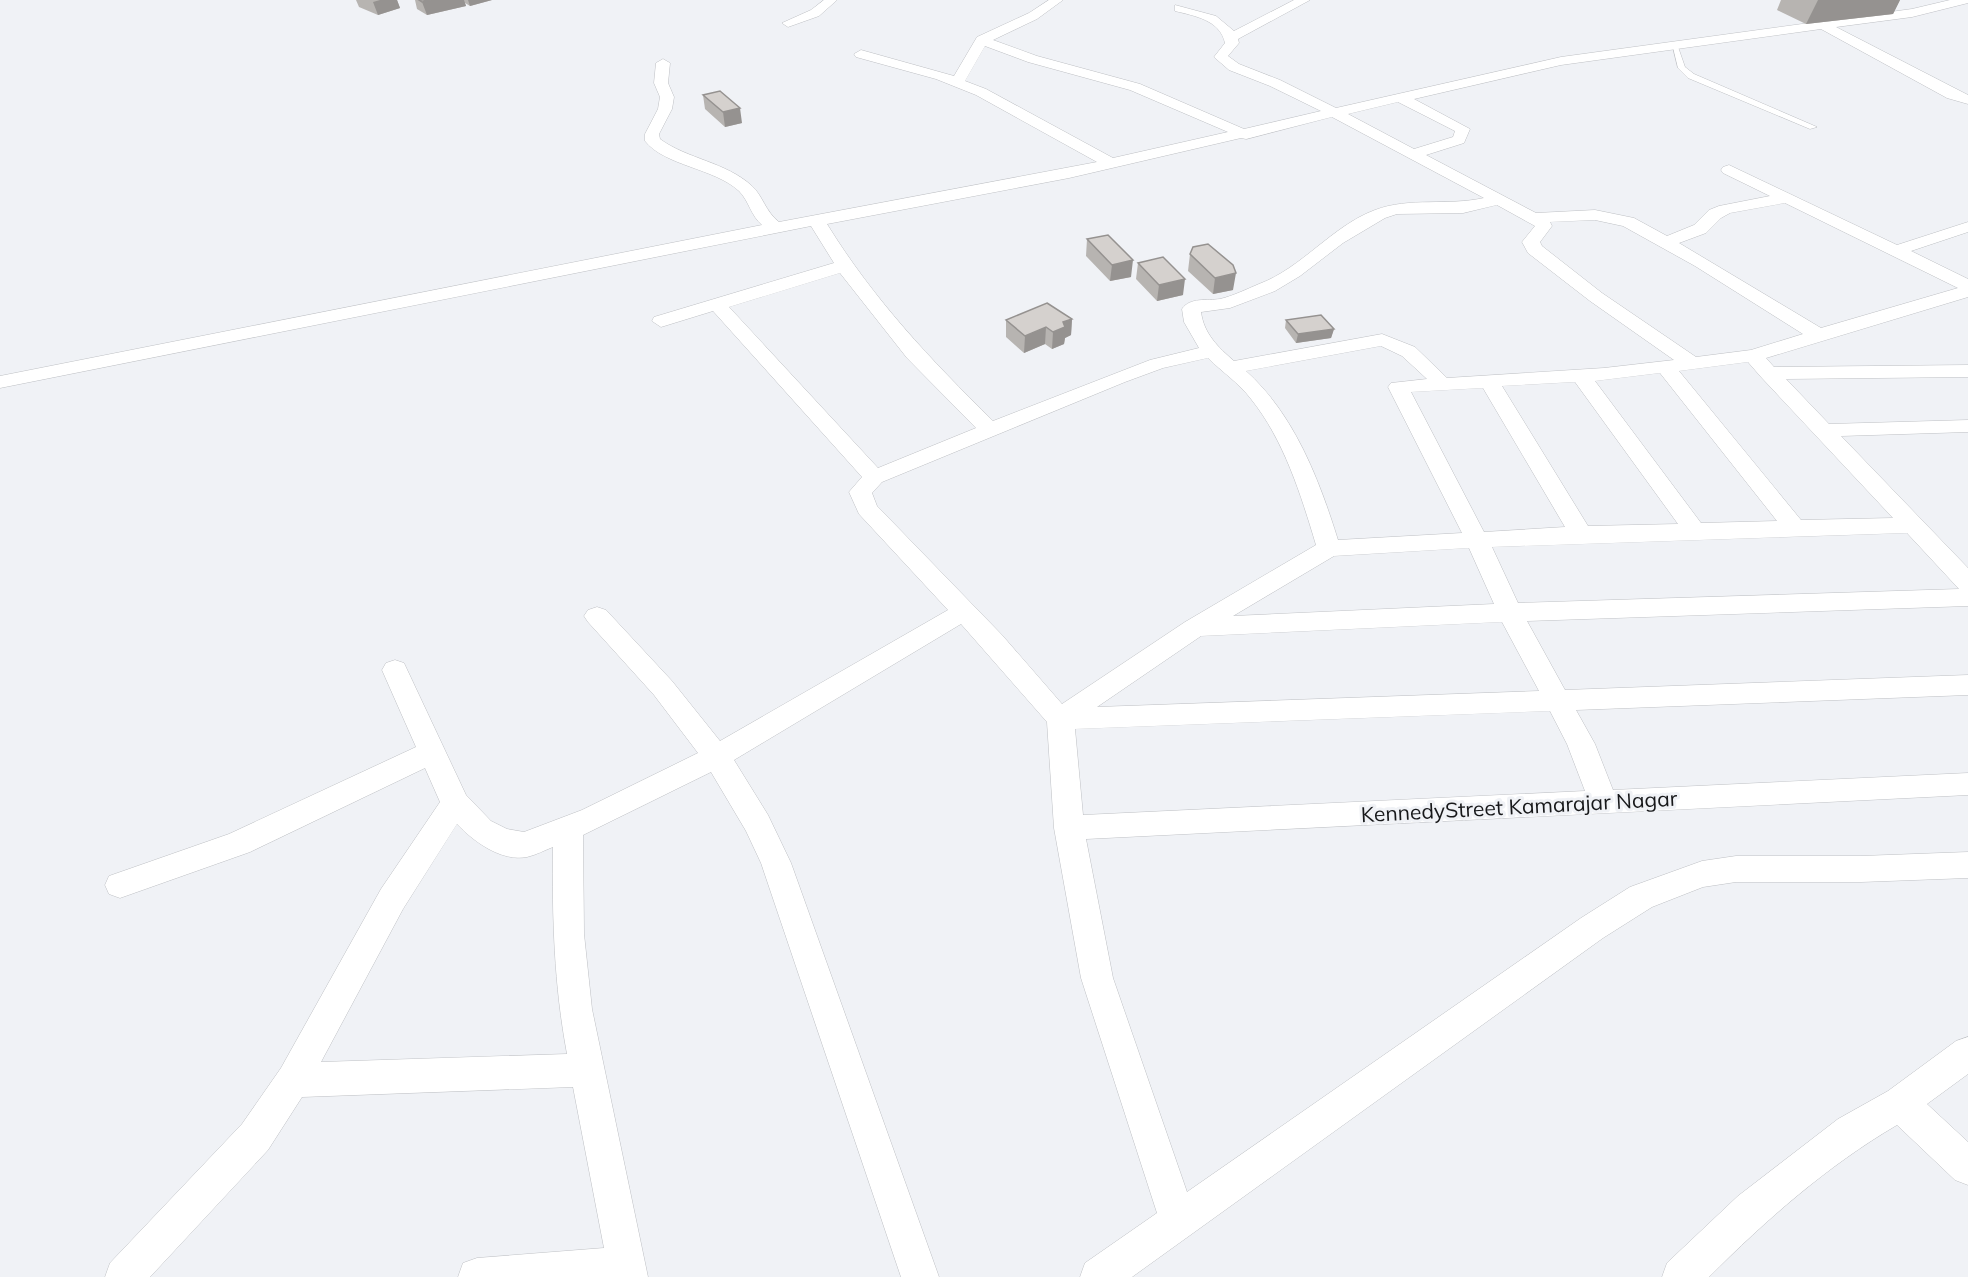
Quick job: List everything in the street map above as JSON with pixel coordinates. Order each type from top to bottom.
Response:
[{"type":"street","points":[[788,22],[814,13],[831,0]]},
{"type":"street","points":[[957,82],[982,40],[1033,16],[1057,0]]},
{"type":"street","points":[[1192,0],[1179,8],[1222,24],[1231,38],[1232,43],[1225,48],[1221,57],[1226,62],[1337,114],[1535,218],[1544,226],[1531,242],[1534,249],[1596,297],[1692,363]]},
{"type":"street","points":[[1231,38],[1264,18],[1304,0]]},
{"type":"street","points":[[0,382],[816,220],[1112,164],[1561,61],[1912,13],[1965,0]]},
{"type":"street","points":[[1822,25],[1952,95],[1968,100]]},
{"type":"street","points":[[982,40],[1016,55],[1118,80],[1161,96],[1246,135]]},
{"type":"street","points":[[861,54],[957,82],[1015,110],[1112,164]]},
{"type":"street","points":[[663,63],[661,83],[668,97],[665,109],[652,134],[653,141],[665,150],[710,167],[746,189],[761,216],[776,228]]},
{"type":"street","points":[[1403,99],[1463,129],[1459,140],[1412,154]]},
{"type":"street","points":[[1729,170],[1968,286]]},
{"type":"street","points":[[1667,242],[1700,229],[1715,214],[1725,209],[1787,198]]},
{"type":"street","points":[[1329,548],[1315,501],[1279,425],[1257,392],[1212,351],[1191,318],[1191,309],[1201,305],[1223,304],[1269,287],[1294,272],[1337,238],[1379,214],[1396,209],[1463,208],[1500,200]]},
{"type":"street","points":[[1535,218],[1582,214],[1610,216],[1636,225],[1820,336]]},
{"type":"street","points":[[816,220],[844,266],[914,354],[991,431]]},
{"type":"street","points":[[1895,251],[1966,227]]},
{"type":"street","points":[[661,321],[844,266]]},
{"type":"street","points":[[1604,802],[1581,744],[1509,611],[1478,542],[1398,387],[1581,376],[1753,356],[1901,309],[1968,291]]},
{"type":"street","points":[[716,304],[874,477]]},
{"type":"street","points":[[1230,368],[1382,340],[1398,344],[1411,351],[1443,385]]},
{"type":"street","points":[[1178,1221],[1097,978],[1069,828],[1060,719],[867,509],[860,492],[874,477],[1136,372],[1212,351]]},
{"type":"street","points":[[1753,356],[1968,583]]},
{"type":"street","points":[[1665,366],[1795,528]]},
{"type":"street","points":[[1768,373],[1968,371]]},
{"type":"street","points":[[1581,376],[1695,531]]},
{"type":"street","points":[[1490,382],[1581,534]]},
{"type":"street","points":[[1823,430],[1968,427]]},
{"type":"street","points":[[1060,719],[1194,628],[1329,548],[1478,542],[1581,534],[1913,525]]},
{"type":"street","points":[[1194,628],[1509,611],[1843,598],[1968,597]]},
{"type":"street","points":[[395,670],[455,803],[481,830],[502,841],[525,845],[568,830],[715,757],[963,612]]},
{"type":"street","points":[[597,616],[630,649],[715,757],[759,826],[785,892],[920,1277]]},
{"type":"street","points":[[1060,719],[1557,698],[1968,685]]},
{"type":"street","points":[[120,885],[239,843],[432,752]]},
{"type":"street","name":"KennedyStreet Kamarajar Nagar","points":[[1069,828],[1968,784]]},
{"type":"street","points":[[124,1277],[255,1137],[293,1080],[392,898],[455,803]]},
{"type":"street","points":[[477,1277],[628,1272],[575,1009],[568,934],[568,830]]},
{"type":"street","points":[[1099,1277],[1592,927],[1641,897],[1702,874],[1736,869],[1962,872]]},
{"type":"street","points":[[1681,1277],[1750,1209],[1851,1132],[1900,1103],[1968,1053]]},
{"type":"street","points":[[293,1080],[588,1070]]},
{"type":"street","points":[[1900,1103],[1968,1167]]},
{"type":"lane","points":[[1674,44],[1682,68],[1690,76],[1813,127]]},
{"type":"building","points":[[720,91],[740,108],[723,112],[703,95]]},
{"type":"building","points":[[1108,235],[1133,260],[1112,265],[1087,239]]},
{"type":"building","points":[[1208,244],[1233,265],[1236,273],[1215,278],[1190,254],[1193,247]]},
{"type":"building","points":[[1163,257],[1185,279],[1159,285],[1138,263]]},
{"type":"building","points":[[1047,303],[1072,319],[1063,322],[1065,327],[1053,332],[1046,327],[1025,336],[1006,320]]},
{"type":"building","points":[[1321,315],[1334,329],[1298,334],[1286,320]]}]
